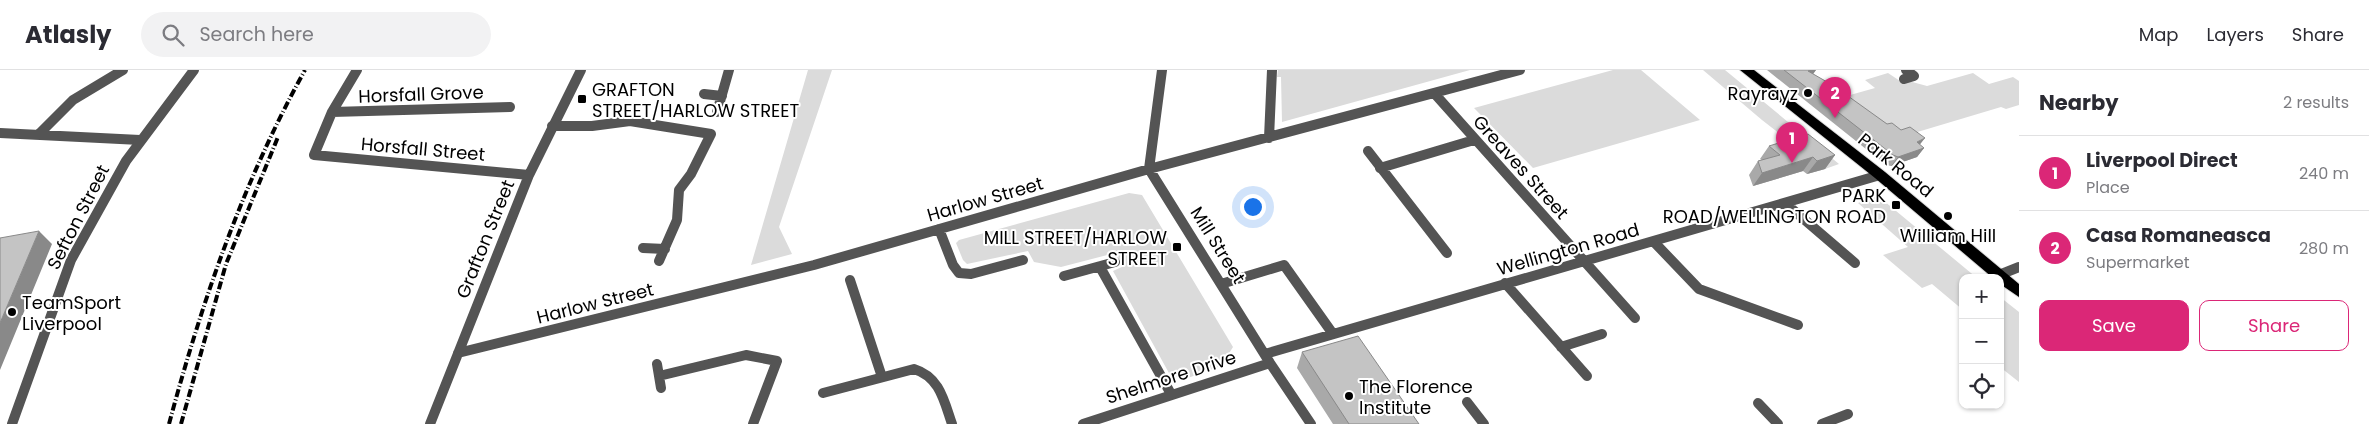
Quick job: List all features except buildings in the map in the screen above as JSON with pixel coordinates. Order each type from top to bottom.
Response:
[{"type":"highway","name":"Park Road","points":[[1746,70],[1880,175],[1998,274]]},
{"type":"highway","name":"Park Road","points":[[2004,279],[2019,292]]},
{"type":"street","points":[[38,135],[73,100],[123,70]]},
{"type":"street","name":"Sefton Street","points":[[12,424],[71,260],[140,140],[194,70]]},
{"type":"street","points":[[332,112],[357,70]]},
{"type":"street","name":"Grafton Street","points":[[430,424],[529,175],[581,70]]},
{"type":"street","points":[[717,112],[729,70]]},
{"type":"street","points":[[1149,169],[1162,70]]},
{"type":"street","points":[[1269,138],[1272,70]]},
{"type":"street","name":"Harlow Street","points":[[458,353],[814,265],[1149,169],[1520,70]]},
{"type":"street","name":"Greaves Street","points":[[1434,93],[1635,318]]},
{"type":"street","points":[[704,94],[722,96]]},
{"type":"street","name":"Horsfall Grove","points":[[332,112],[510,107]]},
{"type":"street","name":"Horsfall Street","points":[[332,112],[314,155],[529,175]]},
{"type":"street","points":[[552,126],[592,126],[630,121],[711,134],[691,174],[679,190],[677,220],[660,261]]},
{"type":"street","points":[[0,134],[140,140]]},
{"type":"street","points":[[1380,168],[1474,140]]},
{"type":"street","points":[[1368,151],[1447,253]]},
{"type":"street","name":"Mill Street","points":[[1149,169],[1311,424]]},
{"type":"street","name":"Wellington Road","points":[[1268,358],[1333,334],[1880,175]]},
{"type":"street","points":[[1785,203],[1855,264]]},
{"type":"street","points":[[938,229],[953,266],[959,273],[971,274],[1023,260]]},
{"type":"street","points":[[1654,242],[1699,289],[1798,325]]},
{"type":"street","points":[[643,248],[664,249]]},
{"type":"street","points":[[1064,276],[1115,262]]},
{"type":"street","points":[[1221,284],[1284,265],[1333,334]]},
{"type":"street","points":[[1100,267],[1171,394]]},
{"type":"street","points":[[2002,274],[2019,268]]},
{"type":"street","points":[[850,280],[882,378]]},
{"type":"street","points":[[1505,283],[1587,376]]},
{"type":"street","points":[[1562,347],[1602,334]]},
{"type":"street","points":[[659,376],[746,355],[777,362],[753,424]]},
{"type":"street","name":"Shelmore Drive","points":[[1084,424],[1268,358]]},
{"type":"street","points":[[656,364],[661,388]]},
{"type":"street","points":[[823,393],[914,369],[929,374],[935,379],[952,424]]},
{"type":"street","points":[[1467,402],[1484,424]]},
{"type":"street","points":[[1758,403],[1778,424]]},
{"type":"street","points":[[1822,424],[1837,422],[1848,414]]},
{"type":"shaded area","points":[[808,70],[832,70],[779,227],[792,254],[751,265]]},
{"type":"shaded area","points":[[1278,70],[1470,70],[1282,122],[1281,77],[1277,77]]},
{"type":"shaded area","points":[[1613,70],[1641,70],[1700,120],[1533,168],[1474,108]]},
{"type":"shaded area","points":[[1703,70],[1725,70],[1839,164],[1825,169],[1762,120]]},
{"type":"shaded area","points":[[1888,73],[1900,81],[1905,80],[1927,86],[1973,73],[1989,84],[2013,77],[2019,81],[2019,105],[2006,109],[2001,107],[1894,139],[1843,97],[1875,88],[1865,80]]},
{"type":"shaded area","points":[[1129,193],[1142,195],[1233,347],[1221,366],[1185,379],[1170,375],[1113,271],[1124,266],[1115,253],[1061,267],[1034,262],[1028,251],[967,264],[963,260],[956,243],[959,240]]},
{"type":"shaded area","points":[[1878,196],[1972,274],[1959,274],[1959,307],[1932,284],[1922,288],[1883,255],[1908,247],[1858,203]]},
{"type":"shaded area","points":[[2004,300],[2019,312],[2019,382],[2004,370]]},
{"type":"railway","points":[[169,424],[195,333],[226,243],[262,155],[305,70]]},
{"type":"railway","points":[[181,424],[226,264],[278,137]]},
{"type":"place","name":"Rayrayz","points":[[1808,93]]},
{"type":"place","name":"GRAFTON STREET/HARLOW STREET","points":[[582,99]]},
{"type":"place","name":"Casa Romaneasca","points":[[1835,118]]},
{"type":"place","name":"Liverpool Direct","points":[[1792,163]]},
{"type":"place","name":"PARK ROAD/WELLINGTON ROAD","points":[[1896,205]]},
{"type":"place","name":"William Hill","points":[[1948,216]]},
{"type":"place","name":"MILL STREET/HARLOW STREET","points":[[1177,247]]},
{"type":"place","name":"TeamSport Liverpool","points":[[12,312]]},
{"type":"place","name":"The Florence Institute","points":[[1349,396]]}]
